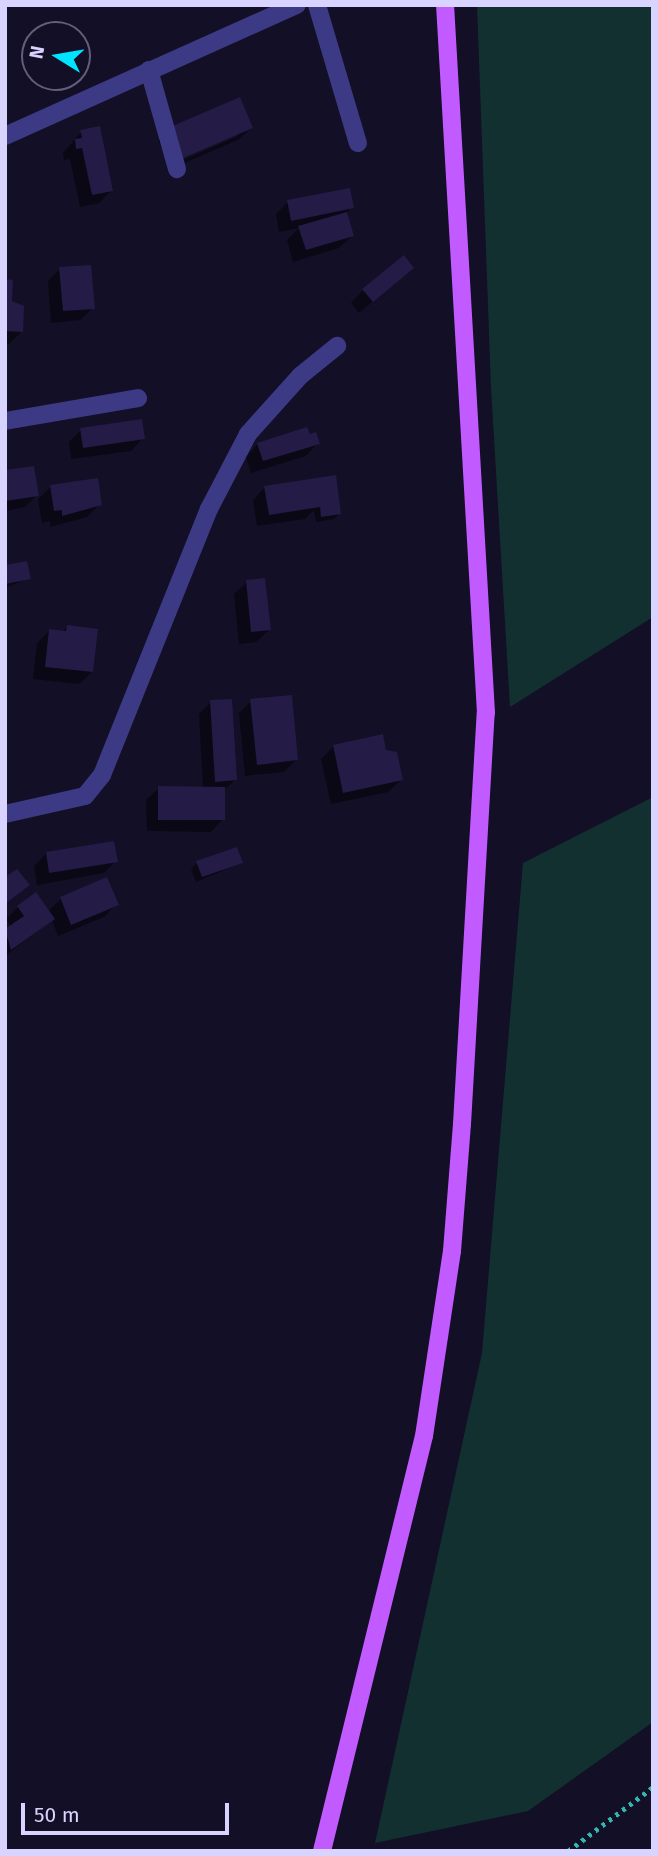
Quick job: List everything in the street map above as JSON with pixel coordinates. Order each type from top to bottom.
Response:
[{"type":"main road","points":[[322,1851],[424,1436],[452,1251],[462,1124],[486,713],[445,5]]},
{"type":"lane","points":[[5,135],[297,5]]},
{"type":"lane","points":[[317,5],[358,143]]},
{"type":"lane","points":[[149,70],[177,169]]},
{"type":"lane","points":[[5,814],[85,796],[102,775],[209,509],[248,434],[300,376],[337,346]]},
{"type":"lane","points":[[5,421],[138,398]]},
{"type":"path","points":[[568,1851],[653,1787]]},
{"type":"green space","points":[[477,5],[653,5],[653,617],[510,707],[491,388]]},
{"type":"green space","points":[[653,797],[653,1722],[528,1811],[375,1843],[482,1353],[523,863]]},
{"type":"building","points":[[240,97],[253,128],[183,158],[170,127]]},
{"type":"building","points":[[100,126],[113,191],[92,195],[82,148],[76,149],[75,139],[82,138],[80,130]]},
{"type":"building","points":[[350,188],[354,208],[291,221],[287,200]]},
{"type":"building","points":[[347,212],[354,236],[306,250],[298,226]]},
{"type":"building","points":[[404,255],[414,268],[373,302],[362,289]]},
{"type":"building","points":[[91,265],[95,309],[63,311],[59,267]]},
{"type":"building","points":[[5,279],[13,280],[12,301],[24,306],[23,332],[5,331]]},
{"type":"building","points":[[142,419],[145,439],[83,448],[80,428]]},
{"type":"building","points":[[307,427],[310,434],[316,432],[320,444],[263,461],[257,443]]},
{"type":"building","points":[[34,466],[39,496],[5,501],[5,470]]},
{"type":"building","points":[[336,475],[341,514],[321,517],[320,507],[269,515],[264,486]]},
{"type":"building","points":[[98,478],[102,505],[62,516],[62,510],[54,511],[50,485]]},
{"type":"building","points":[[27,561],[31,579],[5,584],[5,565]]},
{"type":"building","points":[[265,578],[271,630],[251,632],[246,580]]},
{"type":"building","points":[[67,625],[98,629],[93,672],[45,667],[49,629],[66,631]]},
{"type":"building","points":[[292,695],[298,760],[257,765],[250,699]]},
{"type":"building","points":[[232,699],[237,780],[215,782],[210,700]]},
{"type":"building","points":[[383,734],[386,750],[397,752],[403,780],[343,793],[333,745]]},
{"type":"building","points":[[158,786],[225,787],[225,820],[158,820]]},
{"type":"building","points":[[114,841],[118,862],[49,873],[46,852]]},
{"type":"building","points":[[237,847],[243,863],[202,877],[196,861]]},
{"type":"building","points":[[17,869],[30,885],[5,904],[5,877]]},
{"type":"building","points":[[107,877],[119,905],[71,925],[60,897]]},
{"type":"building","points":[[36,892],[55,919],[11,950],[5,929],[24,916],[17,906]]}]
